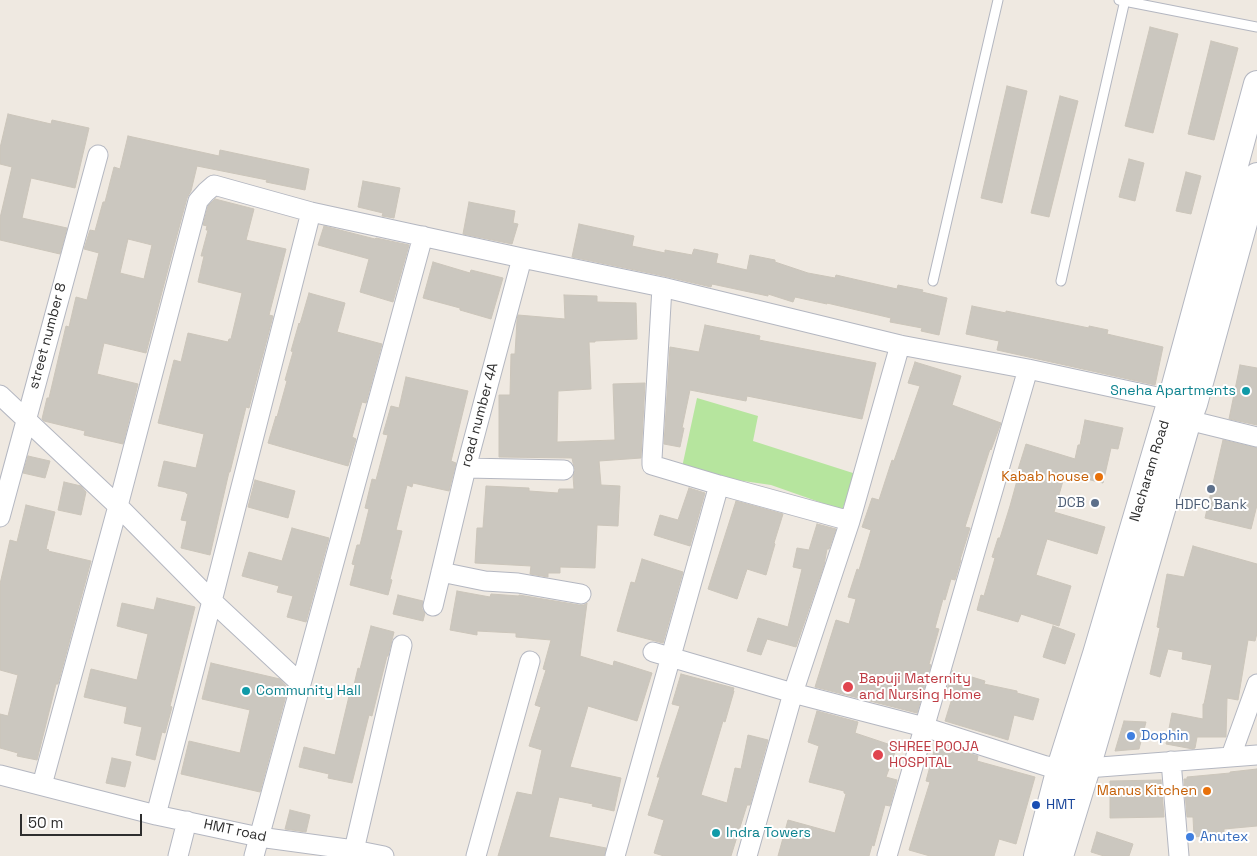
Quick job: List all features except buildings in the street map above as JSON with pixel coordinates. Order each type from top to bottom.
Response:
[{"type":"main road","name":"Nacharam Road","points":[[1056,856],[1060,768],[1096,654],[1171,400],[1257,84]]},
{"type":"main road","name":"Nacharam Road","points":[[1056,856],[1087,768],[1194,404],[1257,176]]},
{"type":"street","name":"street number 8","points":[[0,517],[98,155]]},
{"type":"street","points":[[42,785],[198,201],[214,185],[311,212],[662,287],[900,345],[1171,400]]},
{"type":"street","points":[[156,814],[311,212]]},
{"type":"street","points":[[254,856],[422,236]]},
{"type":"street","name":"road number 4A","points":[[433,606],[466,468],[522,258]]},
{"type":"street","points":[[662,287],[652,465],[850,521]]},
{"type":"street","points":[[747,856],[793,693],[850,521],[900,345]]},
{"type":"street","points":[[887,856],[1028,370]]},
{"type":"street","points":[[0,395],[118,506],[212,601],[300,684]]},
{"type":"street","points":[[1188,420],[1257,436]]},
{"type":"street","points":[[466,468],[564,470]]},
{"type":"street","points":[[615,856],[719,485]]},
{"type":"street","points":[[441,572],[485,581],[518,583],[581,594]]},
{"type":"street","points":[[368,854],[402,645]]},
{"type":"street","points":[[652,652],[793,693],[924,727],[1046,766],[1087,768],[1257,755]]},
{"type":"street","points":[[476,856],[530,662]]},
{"type":"street","points":[[1231,756],[1257,684]]},
{"type":"street","points":[[1171,761],[1179,856]]},
{"type":"street","name":"HMT road","points":[[0,775],[156,814],[259,837],[368,854]]},
{"type":"street","points":[[178,856],[187,821]]},
{"type":"lane","points":[[933,281],[998,0]]},
{"type":"lane","points":[[1061,281],[1123,0],[1257,27]]},
{"type":"green space","points":[[697,398],[758,416],[753,441],[856,474],[842,510],[771,485],[681,472]]},
{"type":"place","name":"Sneha Apartments","points":[[1246,391]]},
{"type":"place","name":"Kabab house","points":[[1099,477]]},
{"type":"place","name":"HDFC Bank","points":[[1211,489]]},
{"type":"place","name":"DCB","points":[[1095,503]]},
{"type":"place","name":"Bapuji Maternity and Nursing Home","points":[[848,687]]},
{"type":"place","name":"Community Hall","points":[[246,691]]},
{"type":"place","name":"Dophin","points":[[1131,736]]},
{"type":"place","name":"SHREE POOJA HOSPITAL","points":[[878,755]]},
{"type":"place","name":"Manus Kitchen","points":[[1207,791]]},
{"type":"place","name":"HMT","points":[[1036,805]]},
{"type":"place","name":"Indra Towers","points":[[716,833]]},
{"type":"place","name":"Anutex","points":[[1190,837]]}]
